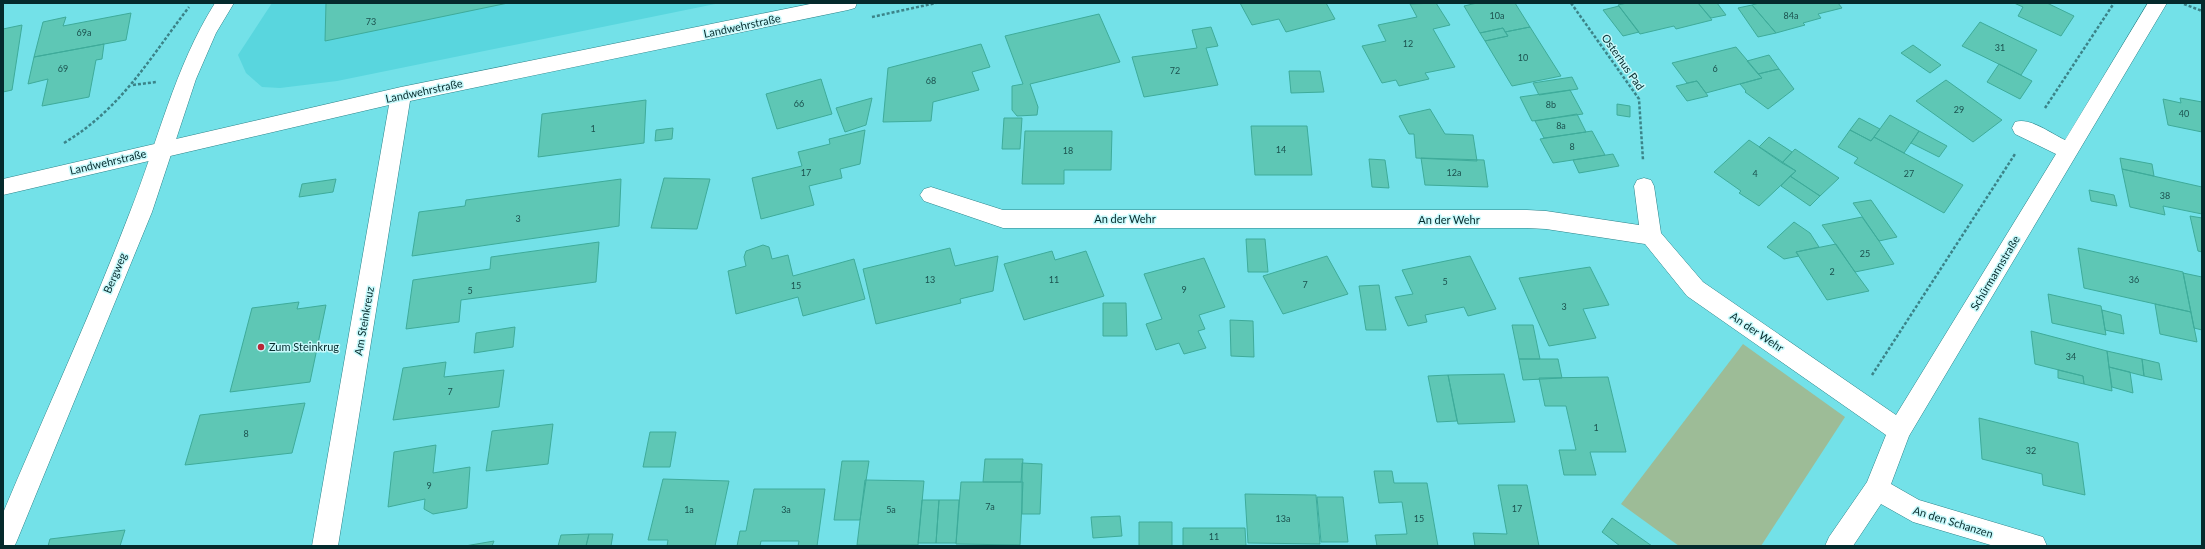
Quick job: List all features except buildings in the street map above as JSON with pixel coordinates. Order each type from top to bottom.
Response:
[{"type":"street","name":"Bergweg","points":[[3,542],[141,212],[186,79],[207,32],[225,3]]},
{"type":"street","name":"Landwehrstraße","points":[[3,187],[401,95],[848,3]]},
{"type":"street","name":"Schürmannstraße","points":[[1838,546],[1877,489],[1899,431],[2158,3]]},
{"type":"street","name":"Am Steinkreuz","points":[[326,546],[401,95]]},
{"type":"street","points":[[2026,130],[2069,151]]},
{"type":"street","points":[[1644,186],[1651,236]]},
{"type":"street","name":"An der Wehr","points":[[931,195],[1002,219],[1527,219],[1546,220],[1651,236],[1695,289],[1899,431]]},
{"type":"street","name":"An den Schanzen","points":[[1877,489],[1913,510],[2034,546]]},
{"type":"path","points":[[48,176],[52,149],[72,139],[109,112],[133,85],[192,3]]},
{"type":"path","name":"Osterhus Pad","points":[[1571,3],[1639,99],[1644,186]]},
{"type":"path","points":[[1856,400],[2026,130],[2114,3]]},
{"type":"path","points":[[2181,3],[2202,11]]},
{"type":"shaded area","points":[[272,3],[720,3],[337,81],[280,88],[262,87],[246,73],[238,55]]},
{"type":"green space","points":[[1743,344],[1845,417],[1761,546],[1679,546],[1621,504]]},
{"type":"place","name":"Zum Steinkrug","points":[[261,347]]}]
